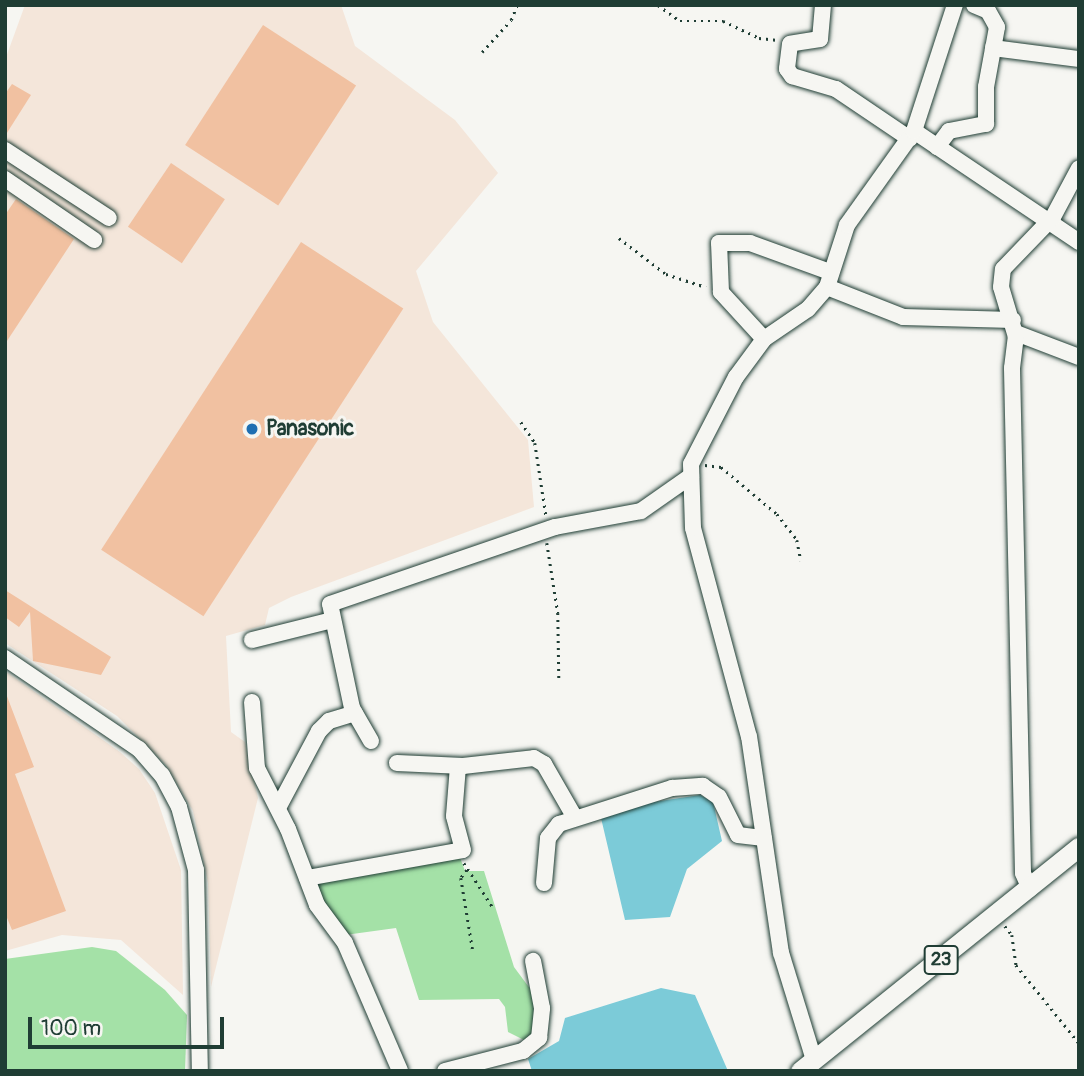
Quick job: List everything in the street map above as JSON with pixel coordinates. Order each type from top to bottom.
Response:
[{"type":"main road","name":"23","points":[[807,1066],[1079,847]]},
{"type":"street","points":[[823,5],[820,39],[790,44],[787,69],[792,76],[836,89],[936,147],[1079,242]]},
{"type":"street","points":[[371,741],[355,713],[330,604],[335,600],[548,530],[641,511],[691,470],[736,377],[764,338],[808,309],[828,280],[847,225],[912,135],[955,5]]},
{"type":"street","points":[[936,147],[949,131],[986,124],[986,88],[997,27],[993,17],[974,5]]},
{"type":"street","points":[[993,48],[1079,59]]},
{"type":"street","points":[[5,150],[108,218]]},
{"type":"street","points":[[1030,889],[1023,873],[1012,368],[1014,327],[1001,287],[1003,269],[1047,222],[1079,168]]},
{"type":"street","points":[[5,179],[94,240]]},
{"type":"street","points":[[764,338],[721,289],[717,245],[724,242],[763,247],[904,317],[1014,327],[1079,357]]},
{"type":"street","points":[[691,470],[693,527],[750,737],[781,953],[807,1066]]},
{"type":"street","points":[[252,640],[332,620]]},
{"type":"street","points":[[5,658],[139,749],[162,775],[179,807],[196,870],[201,1071]]},
{"type":"street","points":[[252,702],[257,768],[278,808],[317,905],[345,943],[400,1071]]},
{"type":"street","points":[[278,808],[319,731],[329,722],[355,713]]},
{"type":"street","points":[[397,763],[457,766],[540,760],[575,818]]},
{"type":"street","points":[[307,878],[463,850],[454,816],[457,766]]},
{"type":"street","points":[[544,883],[550,832],[575,818],[672,788],[703,786],[719,797],[738,835],[764,838]]},
{"type":"street","points":[[445,1071],[514,1054],[539,1038],[542,1008],[533,961]]},
{"type":"path","points":[[482,52],[511,20],[517,5]]},
{"type":"path","points":[[658,5],[680,21],[723,21],[759,38],[784,40]]},
{"type":"path","points":[[619,238],[666,274],[686,284],[721,289]]},
{"type":"path","points":[[521,422],[535,443],[548,530],[559,680]]},
{"type":"path","points":[[691,470],[721,467],[778,514],[797,540],[801,561]]},
{"type":"path","points":[[459,850],[467,870],[494,909]]},
{"type":"path","points":[[467,870],[461,878],[472,951]]},
{"type":"path","points":[[996,916],[1012,935],[1016,965],[1079,1043]]},
{"type":"shaded area","points":[[25,5],[341,5],[355,46],[455,120],[498,173],[416,271],[433,322],[528,440],[534,507],[291,597],[269,608],[265,625],[226,636],[231,732],[245,742],[258,798],[211,987],[208,883],[193,811],[166,765],[117,716],[5,643],[5,60]]},
{"type":"shaded area","points":[[5,671],[120,752],[139,769],[155,793],[181,870],[183,995],[121,940],[62,935],[5,951]]},
{"type":"green space","points":[[459,855],[465,871],[484,871],[514,967],[534,994],[533,1038],[524,1040],[508,1032],[505,1007],[499,999],[419,1000],[396,928],[345,935],[323,906],[313,880]]},
{"type":"green space","points":[[92,947],[116,951],[165,990],[187,1015],[185,1071],[5,1071],[5,959]]},
{"type":"water","points":[[700,795],[713,802],[722,841],[687,869],[670,917],[625,920],[601,818],[640,804]]},
{"type":"water","points":[[661,988],[695,995],[728,1071],[532,1071],[528,1059],[559,1041],[565,1018]]},
{"type":"building","points":[[263,25],[356,85],[278,205],[185,145]]},
{"type":"building","points":[[12,84],[31,95],[5,136],[5,94]]},
{"type":"building","points":[[171,163],[225,199],[182,263],[128,227]]},
{"type":"building","points":[[16,199],[74,239],[5,344],[5,215]]},
{"type":"building","name":"Panasonic","points":[[301,242],[403,308],[203,616],[101,550]]},
{"type":"building","points":[[5,590],[111,657],[101,675],[33,661],[30,612],[19,627],[5,617]]},
{"type":"building","points":[[5,691],[34,767],[15,774],[66,911],[12,930],[5,913]]},
{"type":"place","name":"Panasonic","points":[[252,429]]}]
